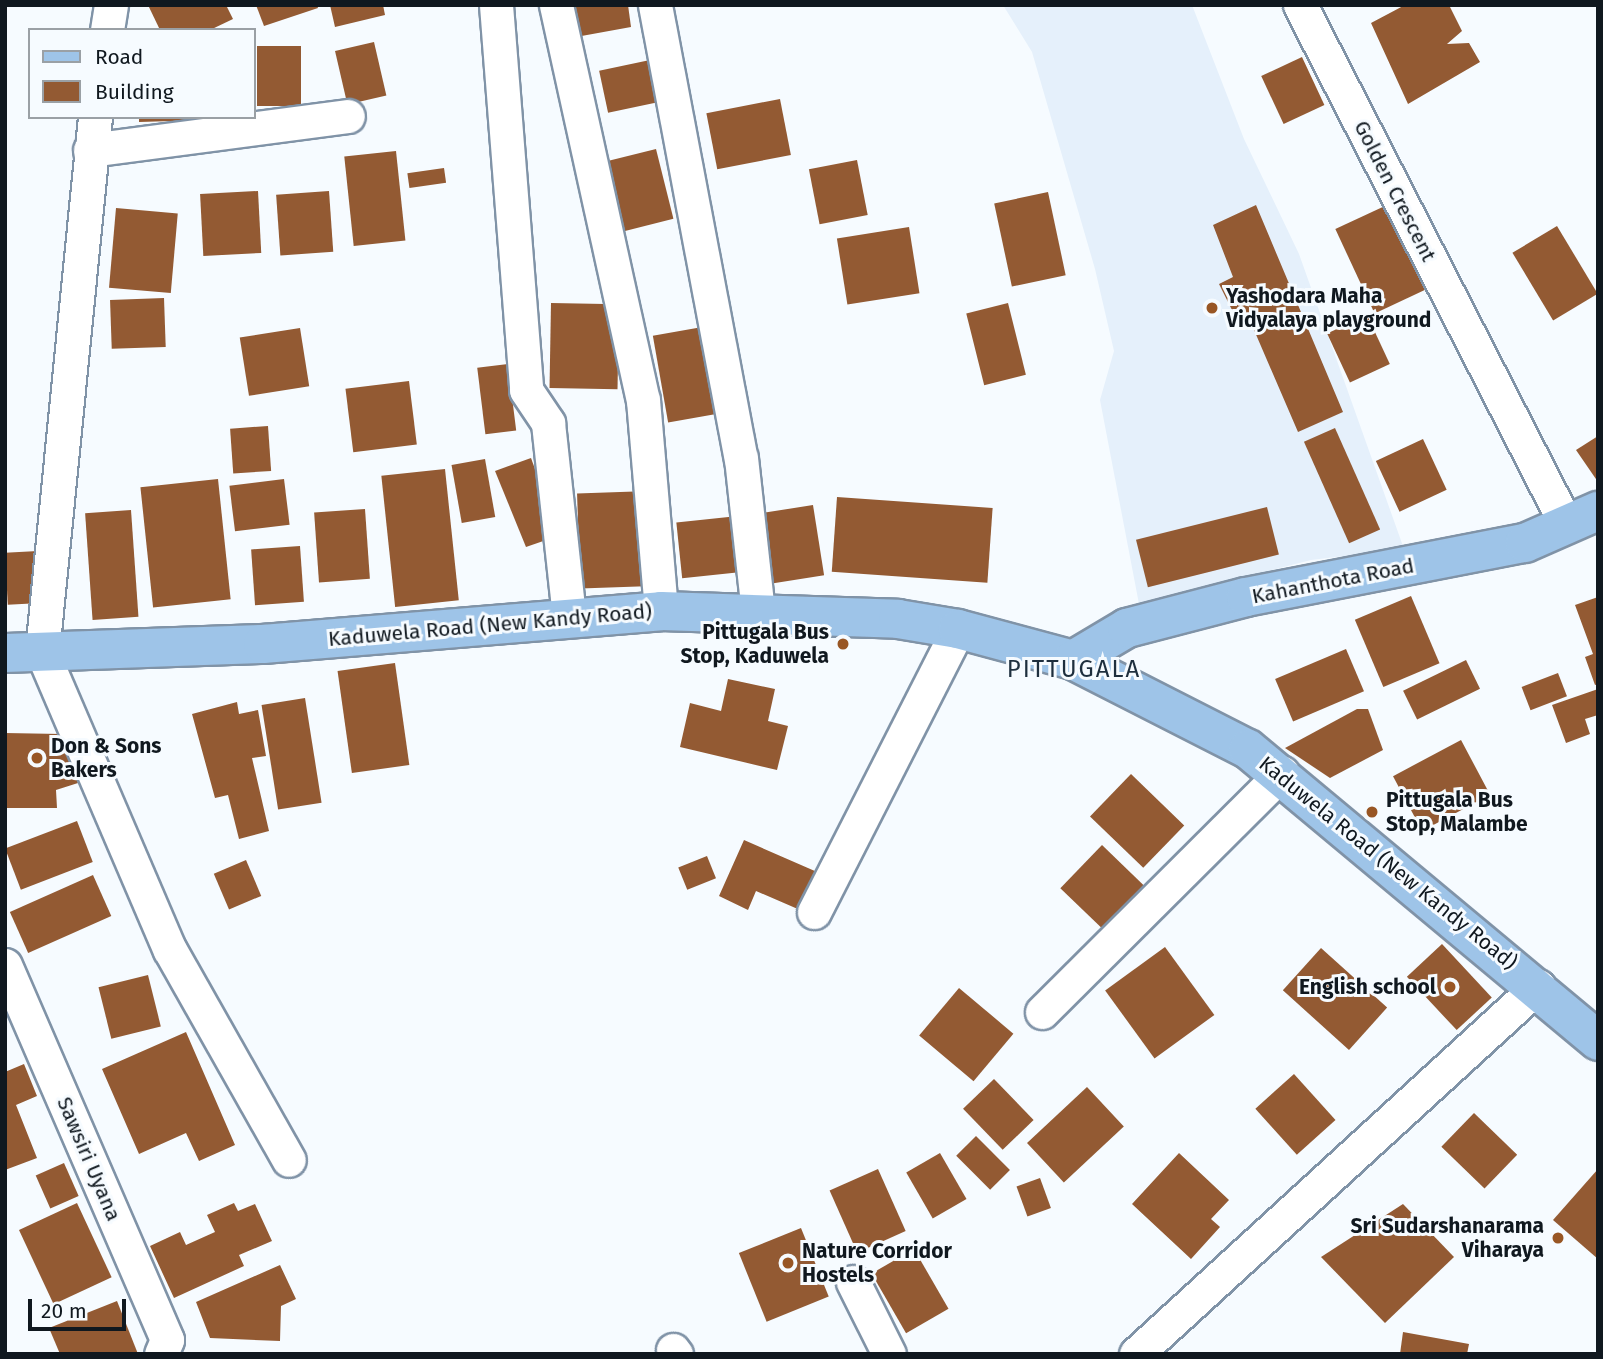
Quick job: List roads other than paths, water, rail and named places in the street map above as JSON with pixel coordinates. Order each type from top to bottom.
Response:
[{"type":"main road","name":"Kahanthota Road","points":[[1073,660],[1127,628],[1525,543],[1582,518]]},
{"type":"main road","name":"Kaduwela Road (New Kandy Road)","points":[[24,652],[263,644],[569,615],[661,611],[758,611],[958,629],[1073,660],[1195,718],[1282,773],[1538,986],[1598,1041]]},
{"type":"street","points":[[107,28],[111,5]]},
{"type":"street","points":[[496,5],[526,390],[548,424],[569,615]]},
{"type":"street","points":[[555,5],[643,400],[661,611]]},
{"type":"street","points":[[655,5],[741,458],[758,611]]},
{"type":"street","name":"Golden Crescent","points":[[1300,5],[1582,518]]},
{"type":"street","points":[[90,150],[348,116]]},
{"type":"street","points":[[95,119],[24,652],[170,950],[289,1160]]},
{"type":"street","points":[[814,912],[958,629]]},
{"type":"street","points":[[1042,1013],[1282,773]]},
{"type":"street","name":"Sawsiri Uyana","points":[[5,965],[167,1340],[161,1354]]},
{"type":"street","points":[[1136,1354],[1538,986]]},
{"type":"street","points":[[853,1282],[889,1354]]},
{"type":"place","name":"Yashodara Maha Vidyalaya playground","points":[[1212,308]]},
{"type":"place","name":"Pittugala Bus Stop, Kaduwela","points":[[843,644]]},
{"type":"place","name":"Don & Sons Bakers","points":[[37,758]]},
{"type":"place","name":"Pittugala Bus Stop, Malambe","points":[[1372,812]]},
{"type":"place","name":"English school","points":[[1450,987]]},
{"type":"place","name":"Sri Sudarshanarama Viharaya","points":[[1558,1238]]},
{"type":"place","name":"Nature Corridor Hostels","points":[[788,1263]]},
{"type":"district","name":"PITTUGALA","points":[[1074,670]]}]
